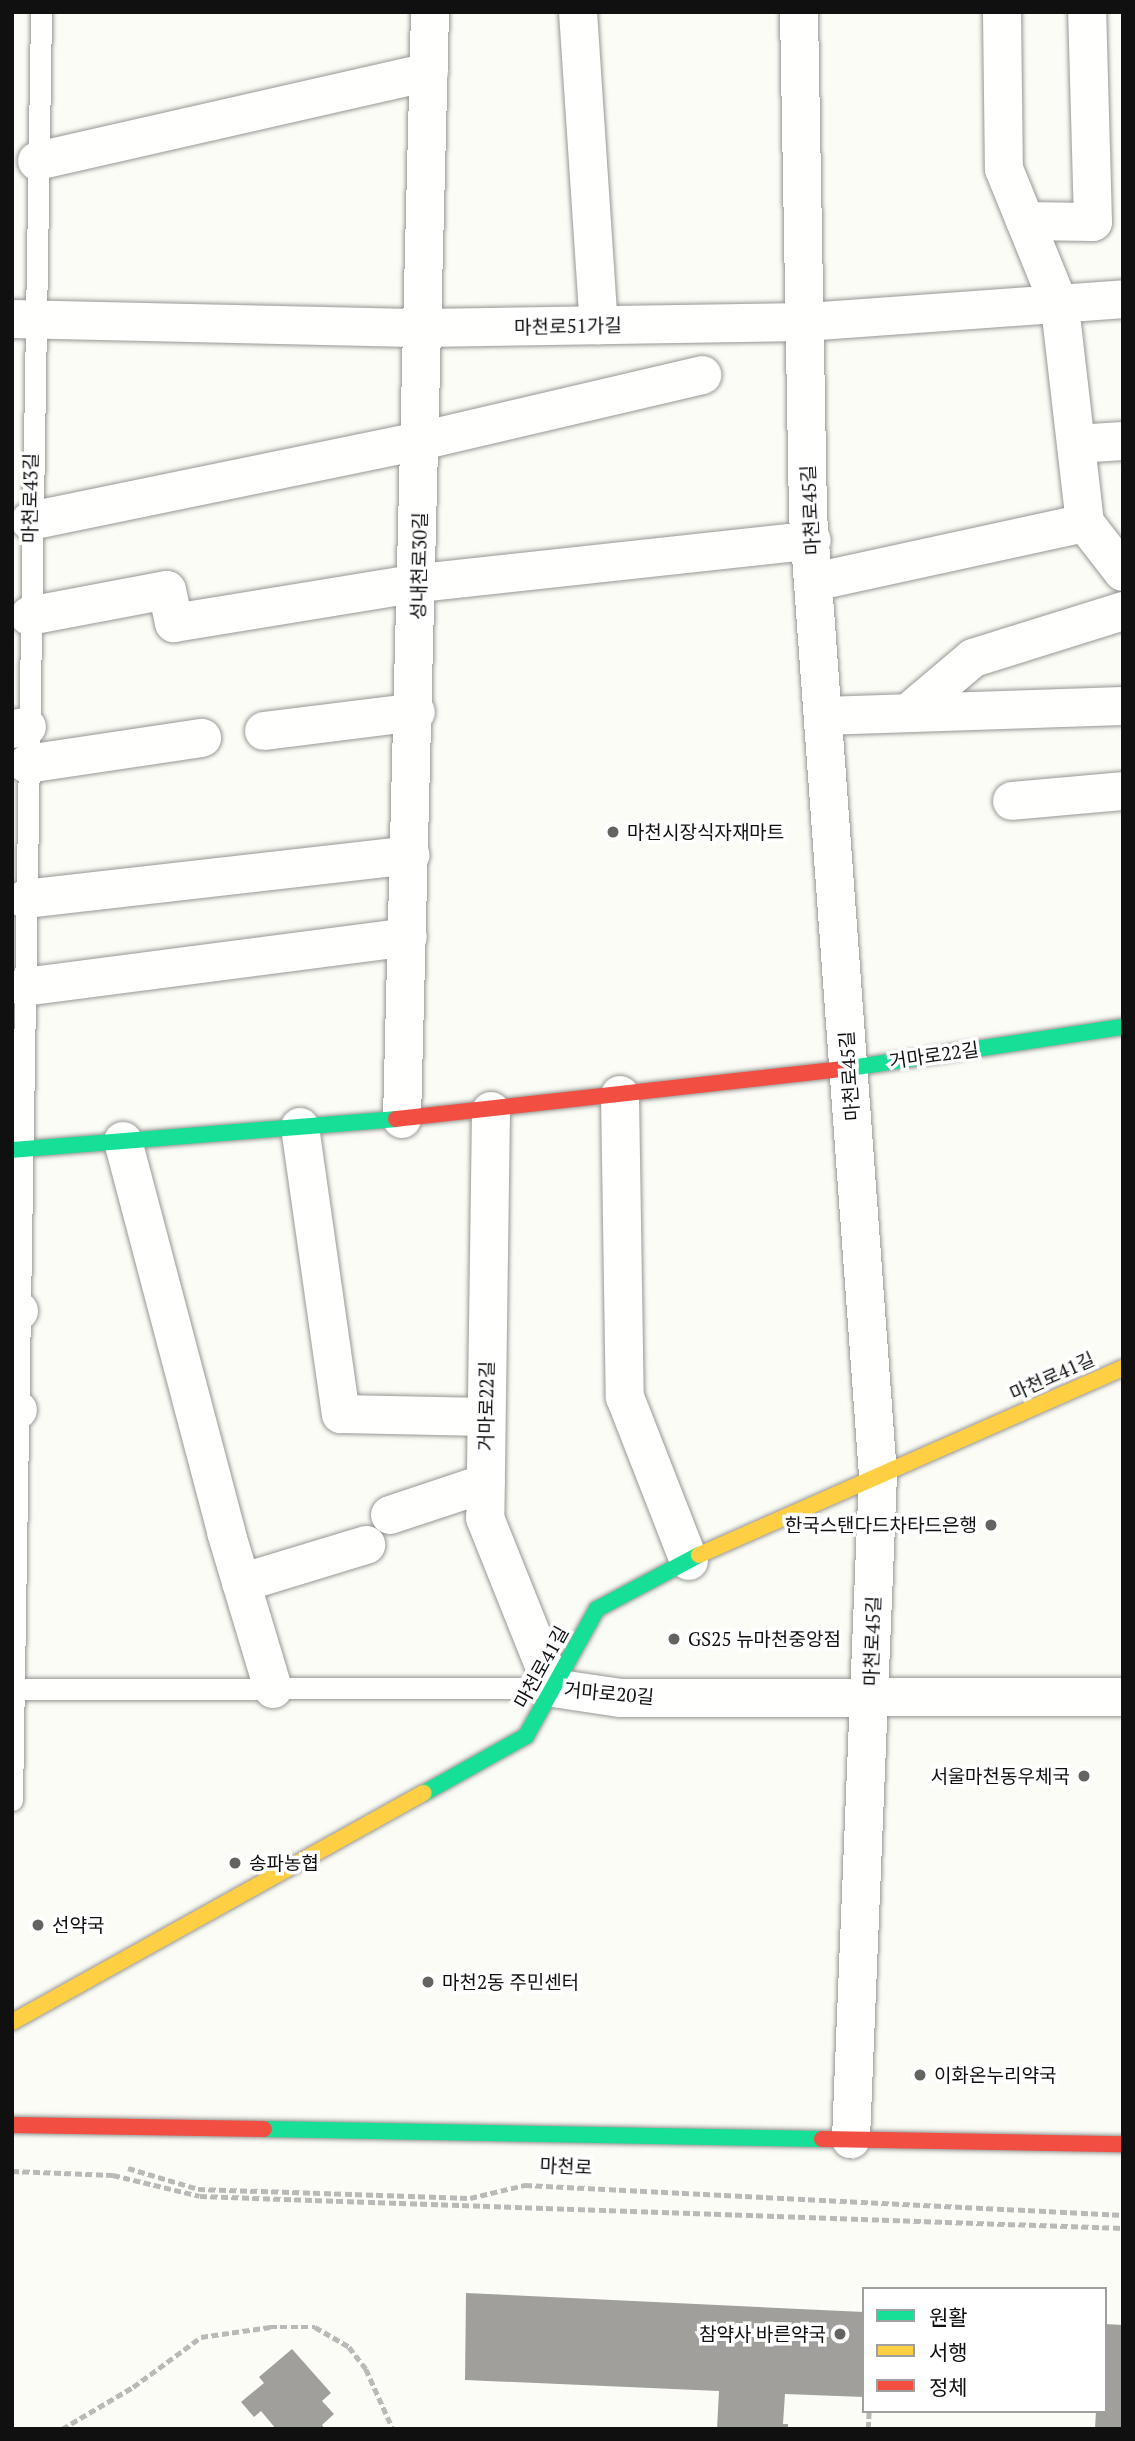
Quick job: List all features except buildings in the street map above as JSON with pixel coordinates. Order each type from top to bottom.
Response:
[{"type":"street","name":"성내천로30길","points":[[402,1119],[416,712],[430,12]]},
{"type":"street","points":[[578,12],[599,325]]},
{"type":"street","name":"마천로45길","points":[[799,12],[814,582],[878,1475],[851,2139]]},
{"type":"street","points":[[1002,12],[1004,169],[1060,307],[1085,523],[1123,572]]},
{"type":"street","points":[[1025,221],[1093,222],[1087,12]]},
{"type":"street","points":[[37,161],[429,72]]},
{"type":"street","name":"마천로51가길","points":[[22,319],[424,328],[806,322],[1060,307],[1123,299]]},
{"type":"street","points":[[30,521],[421,441],[702,375]]},
{"type":"street","points":[[1076,444],[1123,441]]},
{"type":"street","points":[[814,582],[1085,523]]},
{"type":"street","points":[[29,616],[167,590],[174,623],[419,583],[812,540]]},
{"type":"street","points":[[908,713],[973,658],[1123,611]]},
{"type":"street","points":[[823,716],[1123,706]]},
{"type":"street","points":[[264,731],[416,712]]},
{"type":"street","points":[[27,764],[202,738]]},
{"type":"street","points":[[1012,801],[1123,791]]},
{"type":"street","points":[[25,899],[411,855]]},
{"type":"street","points":[[23,987],[408,937]]},
{"type":"street","name":"거마로22길","points":[[17,1150],[491,1111],[848,1068],[1123,1027]]},
{"type":"street","points":[[620,1096],[625,1397],[689,1561]]},
{"type":"street","name":"거마로22길","points":[[491,1111],[485,1518],[553,1688]]},
{"type":"street","points":[[300,1127],[341,1414],[486,1417]]},
{"type":"street","points":[[123,1141],[241,1583],[273,1689]]},
{"type":"street","name":"마천로41길","points":[[12,2022],[526,1736],[597,1609],[689,1561],[1123,1368]]},
{"type":"street","points":[[390,1515],[486,1483]]},
{"type":"street","points":[[241,1583],[366,1545]]},
{"type":"street","name":"거마로20길","points":[[553,1688],[621,1698],[870,1695],[1123,1697]]},
{"type":"street","name":"마천로","points":[[12,2125],[1123,2144]]},
{"type":"lane","name":"마천로43길","points":[[12,1800],[17,1150],[27,764],[20,728],[29,616],[30,521],[22,319],[37,161],[40,12]]},
{"type":"lane","name":"거마로20길","points":[[13,1689],[553,1688]]},
{"type":"path","name":"마천로","points":[[120,2166],[198,2189],[470,2198],[525,2185],[1123,2216]]},
{"type":"path","points":[[12,2171],[113,2175],[200,2196],[1123,2228]]},
{"type":"path","points":[[62,2429],[133,2387],[201,2337],[282,2327],[315,2327],[349,2347],[366,2369],[393,2429]]},
{"type":"traffic: fast","points":[[844,1069],[1123,1027]]},
{"type":"traffic: fast","points":[[12,1150],[396,1119]]},
{"type":"traffic: fast","points":[[424,1793],[526,1736],[597,1609],[699,1555]]},
{"type":"traffic: fast","points":[[264,2129],[822,2139]]},
{"type":"traffic: slow","points":[[699,1555],[1123,1368]]},
{"type":"traffic: slow","points":[[12,2022],[424,1793]]},
{"type":"traffic: jam","points":[[396,1119],[844,1069]]},
{"type":"traffic: jam","points":[[12,2125],[264,2129]]},
{"type":"traffic: jam","points":[[822,2139],[1123,2144]]},
{"type":"place","name":"마천시장식자재마트","points":[[613,832]]},
{"type":"place","name":"한국스탠다드차타드은행","points":[[991,1525]]},
{"type":"place","name":"GS25 뉴마천중앙점","points":[[674,1639]]},
{"type":"place","name":"서울마천동우체국","points":[[1084,1776]]},
{"type":"place","name":"송파농협","points":[[235,1863]]},
{"type":"place","name":"선약국","points":[[38,1925]]},
{"type":"place","name":"마천2동 주민센터","points":[[428,1982]]},
{"type":"place","name":"이화온누리약국","points":[[920,2075]]},
{"type":"place","name":"참약사 바른약국","points":[[840,2334]]}]
